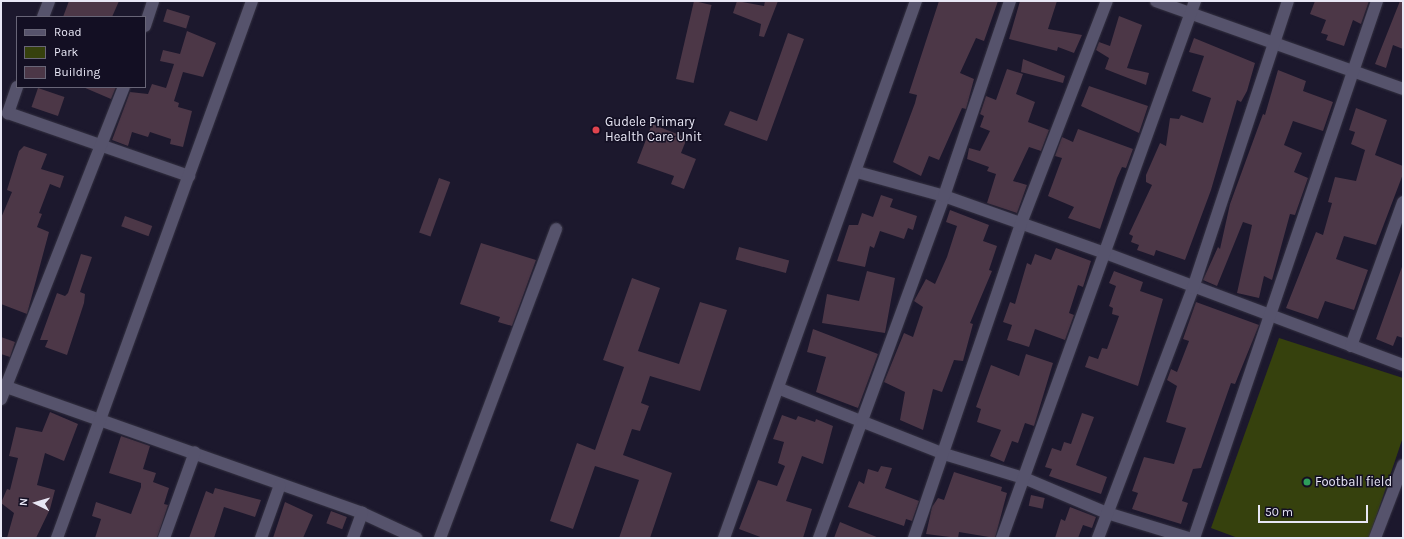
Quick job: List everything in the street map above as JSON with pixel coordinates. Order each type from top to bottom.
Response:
[{"type":"street","points":[[43,16],[49,1]]},
{"type":"street","points":[[146,23],[154,1]]},
{"type":"street","points":[[57,538],[252,1]]},
{"type":"street","points":[[724,538],[780,389],[916,1]]},
{"type":"street","points":[[819,538],[944,196],[1010,1]]},
{"type":"street","points":[[914,538],[944,454],[1020,226],[1107,1]]},
{"type":"street","points":[[1156,1],[1272,44],[1403,89]]},
{"type":"street","points":[[1002,538],[1195,1]]},
{"type":"street","points":[[1098,538],[1193,288],[1272,44],[1288,1]]},
{"type":"street","points":[[1194,538],[1351,71],[1377,1]]},
{"type":"street","points":[[17,88],[8,113],[104,145],[189,176]]},
{"type":"street","points":[[1,399],[3,386],[104,145],[124,88]]},
{"type":"street","points":[[857,172],[944,196],[1020,226],[1105,253],[1193,288],[1403,364]]},
{"type":"street","points":[[1351,346],[1403,202]]},
{"type":"street","points":[[440,538],[556,229]]},
{"type":"street","points":[[3,386],[194,452],[280,485],[362,513],[416,538]]},
{"type":"street","points":[[780,389],[862,423],[944,454],[1024,478],[1108,513],[1189,538]]},
{"type":"street","points":[[164,538],[194,452]]},
{"type":"street","points":[[1375,538],[1403,465]]},
{"type":"street","points":[[261,538],[280,485]]},
{"type":"street","points":[[354,538],[362,513]]},
{"type":"green space","name":"Football field","points":[[1279,338],[1403,378],[1403,437],[1369,538],[1238,538],[1211,528]]},
{"type":"building","points":[[69,1],[119,1],[112,16],[63,16]]},
{"type":"building","points":[[694,1],[712,5],[694,83],[676,79]]},
{"type":"building","points":[[737,1],[764,6],[765,1],[778,1],[764,37],[759,36],[761,24],[733,13]]},
{"type":"building","points":[[939,1],[998,1],[984,41],[976,38],[960,73],[974,79],[966,109],[962,108],[939,160],[929,156],[921,176],[893,162],[915,103],[917,95],[909,93]]},
{"type":"building","points":[[1020,1],[1057,1],[1048,29],[1082,35],[1074,53],[1058,47],[1057,51],[1009,39]]},
{"type":"building","points":[[1315,1],[1369,1],[1361,24],[1353,20],[1344,46],[1326,40],[1328,35],[1321,33],[1326,20],[1310,14]]},
{"type":"building","points":[[1400,1],[1403,1],[1403,49],[1393,45],[1386,68],[1375,64]]},
{"type":"building","points":[[167,9],[190,16],[186,28],[163,21]]},
{"type":"building","points":[[1119,16],[1142,25],[1127,68],[1149,73],[1146,85],[1105,69],[1109,58],[1096,50],[1099,42],[1110,46]]},
{"type":"building","points":[[187,31],[216,43],[203,77],[183,72],[174,101],[179,103],[178,107],[192,111],[183,147],[170,144],[171,139],[150,132],[148,137],[132,132],[128,146],[112,140],[130,92],[148,94],[152,84],[166,88],[174,64],[160,61],[163,50],[180,54]]},
{"type":"building","points":[[788,33],[804,39],[767,141],[724,125],[730,111],[757,121]]},
{"type":"building","points":[[1194,38],[1255,63],[1247,91],[1241,102],[1237,100],[1211,190],[1185,260],[1156,250],[1154,256],[1137,250],[1139,245],[1131,242],[1133,236],[1129,234],[1152,185],[1146,182],[1146,175],[1160,143],[1166,146],[1170,118],[1179,119],[1181,115],[1203,123],[1211,98],[1192,91],[1204,56],[1189,52]]},
{"type":"building","points":[[1023,59],[1065,76],[1063,83],[1021,72]]},
{"type":"building","points":[[1007,69],[1023,74],[1016,94],[1035,102],[1028,122],[1049,130],[1041,151],[1029,147],[1013,181],[1027,185],[1017,213],[987,203],[996,174],[987,171],[989,167],[967,159],[969,148],[980,151],[990,131],[980,127],[984,116],[980,114],[986,96],[996,100]]},
{"type":"building","points":[[1278,70],[1306,81],[1303,91],[1333,102],[1323,131],[1293,121],[1284,145],[1302,153],[1294,172],[1308,178],[1295,215],[1290,214],[1272,280],[1264,276],[1259,298],[1237,293],[1252,225],[1243,222],[1217,286],[1203,280],[1218,247],[1220,249],[1230,204],[1263,114],[1265,115]]},
{"type":"building","points":[[1089,86],[1148,106],[1139,133],[1081,106]]},
{"type":"building","points":[[38,88],[64,97],[58,116],[31,107]]},
{"type":"building","points":[[85,88],[116,88],[111,99]]},
{"type":"building","points":[[1356,108],[1387,120],[1375,155],[1403,166],[1403,174],[1376,245],[1344,236],[1336,259],[1368,270],[1354,310],[1325,301],[1318,319],[1286,308],[1316,232],[1323,235],[1332,203],[1328,202],[1335,177],[1356,181],[1365,150],[1351,144],[1355,132],[1349,130]]},
{"type":"building","points":[[652,124],[687,138],[681,153],[696,159],[684,189],[671,184],[674,176],[637,163]]},
{"type":"building","points":[[1078,129],[1133,149],[1126,168],[1122,167],[1117,178],[1100,229],[1068,218],[1074,207],[1048,196],[1062,158],[1055,156],[1062,137],[1073,142]]},
{"type":"building","points":[[24,146],[47,154],[41,169],[64,176],[60,188],[50,184],[39,213],[42,214],[37,227],[49,232],[27,314],[1,304],[1,218],[12,192],[7,190],[19,151]]},
{"type":"building","points":[[439,178],[450,182],[430,237],[419,233]]},
{"type":"building","points":[[881,195],[893,199],[890,207],[917,216],[913,230],[908,228],[904,239],[880,231],[874,248],[870,246],[865,267],[837,261],[849,225],[858,225],[862,213],[873,217]]},
{"type":"building","points":[[950,210],[989,225],[983,241],[997,246],[989,270],[992,271],[970,323],[973,324],[963,361],[954,360],[942,392],[933,389],[923,430],[900,420],[905,392],[884,382],[904,333],[913,337],[923,307],[914,301],[926,279],[935,284],[947,257],[957,226],[946,222]]},
{"type":"building","points":[[125,216],[152,226],[148,236],[121,226]]},
{"type":"building","points":[[481,243],[536,260],[512,326],[498,322],[500,317],[460,304]]},
{"type":"building","points":[[739,247],[789,260],[786,273],[736,260]]},
{"type":"building","points":[[1056,248],[1091,261],[1083,287],[1078,285],[1069,313],[1074,315],[1065,340],[1035,329],[1029,347],[1007,340],[1012,325],[1003,322],[1010,302],[1015,304],[1027,263],[1031,265],[1035,254],[1051,260]]},
{"type":"building","points":[[81,254],[92,257],[80,292],[85,294],[84,303],[67,355],[45,347],[48,340],[40,340],[57,293],[65,296],[68,293]]},
{"type":"building","points":[[1403,264],[1403,338],[1397,336],[1393,346],[1376,339]]},
{"type":"building","points":[[867,271],[895,278],[885,333],[822,323],[827,294],[859,301]]},
{"type":"building","points":[[1114,271],[1143,282],[1140,291],[1163,299],[1138,386],[1085,367],[1089,356],[1098,359],[1102,348],[1107,349],[1119,316],[1112,314],[1113,308],[1109,306],[1116,286],[1109,283]]},
{"type":"building","points":[[632,278],[660,288],[638,351],[679,364],[700,302],[727,310],[700,391],[650,376],[641,403],[649,406],[640,431],[632,429],[623,455],[672,473],[650,538],[619,538],[639,480],[595,466],[573,529],[550,521],[577,443],[595,450],[624,367],[603,360]]},
{"type":"building","points":[[1196,302],[1259,325],[1235,384],[1231,383],[1201,468],[1193,469],[1182,501],[1188,503],[1181,524],[1132,509],[1138,493],[1132,491],[1144,457],[1174,464],[1186,428],[1166,422],[1177,386],[1167,380],[1171,369],[1177,372],[1189,341],[1183,339]]},
{"type":"building","points":[[813,329],[878,354],[858,408],[816,392],[826,357],[807,352]]},
{"type":"building","points":[[1,337],[15,342],[10,357],[1,354]]},
{"type":"building","points":[[1026,354],[1053,363],[1034,426],[1025,423],[1018,443],[1012,441],[1004,462],[990,456],[1001,430],[977,422],[981,409],[976,407],[991,365],[1019,376]]},
{"type":"building","points":[[50,412],[78,424],[64,461],[45,453],[37,485],[55,490],[50,509],[36,538],[7,538],[14,513],[1,503],[7,489],[10,490],[18,458],[9,456],[16,427],[42,432]]},
{"type":"building","points":[[1082,413],[1094,417],[1076,465],[1107,477],[1101,494],[1049,476],[1052,469],[1045,467],[1052,448],[1061,451],[1064,442],[1071,444]]},
{"type":"building","points":[[782,415],[796,420],[798,416],[815,422],[816,419],[833,426],[823,464],[802,456],[786,501],[812,509],[803,538],[763,538],[739,529],[758,480],[777,486],[785,466],[778,463],[784,442],[773,439]]},
{"type":"building","points":[[121,436],[150,446],[143,469],[156,473],[153,482],[169,488],[164,504],[168,505],[157,538],[95,538],[101,519],[92,516],[96,502],[131,514],[141,487],[141,483],[109,473]]},
{"type":"building","points":[[881,466],[892,468],[885,488],[919,501],[912,521],[906,519],[904,526],[848,507],[859,481],[864,484],[868,469],[878,472]]},
{"type":"building","points":[[954,472],[1002,487],[1001,491],[1007,493],[995,538],[959,532],[958,538],[926,534],[932,507],[938,498],[944,500]]},
{"type":"building","points":[[215,488],[261,500],[255,517],[224,507],[214,538],[189,538],[206,491],[213,494]]},
{"type":"building","points":[[1031,495],[1045,498],[1042,509],[1029,506]]},
{"type":"building","points":[[285,502],[313,515],[303,538],[273,538]]},
{"type":"building","points":[[1070,507],[1096,517],[1092,528],[1083,525],[1078,538],[1055,538],[1061,519],[1065,521]]},
{"type":"building","points":[[331,511],[347,517],[342,529],[326,523]]},
{"type":"building","points":[[840,522],[879,538],[834,538]]},
{"type":"place","name":"Gudele Primary Health Care Unit","points":[[596,130]]},
{"type":"place","name":"Football field","points":[[1307,482]]}]
